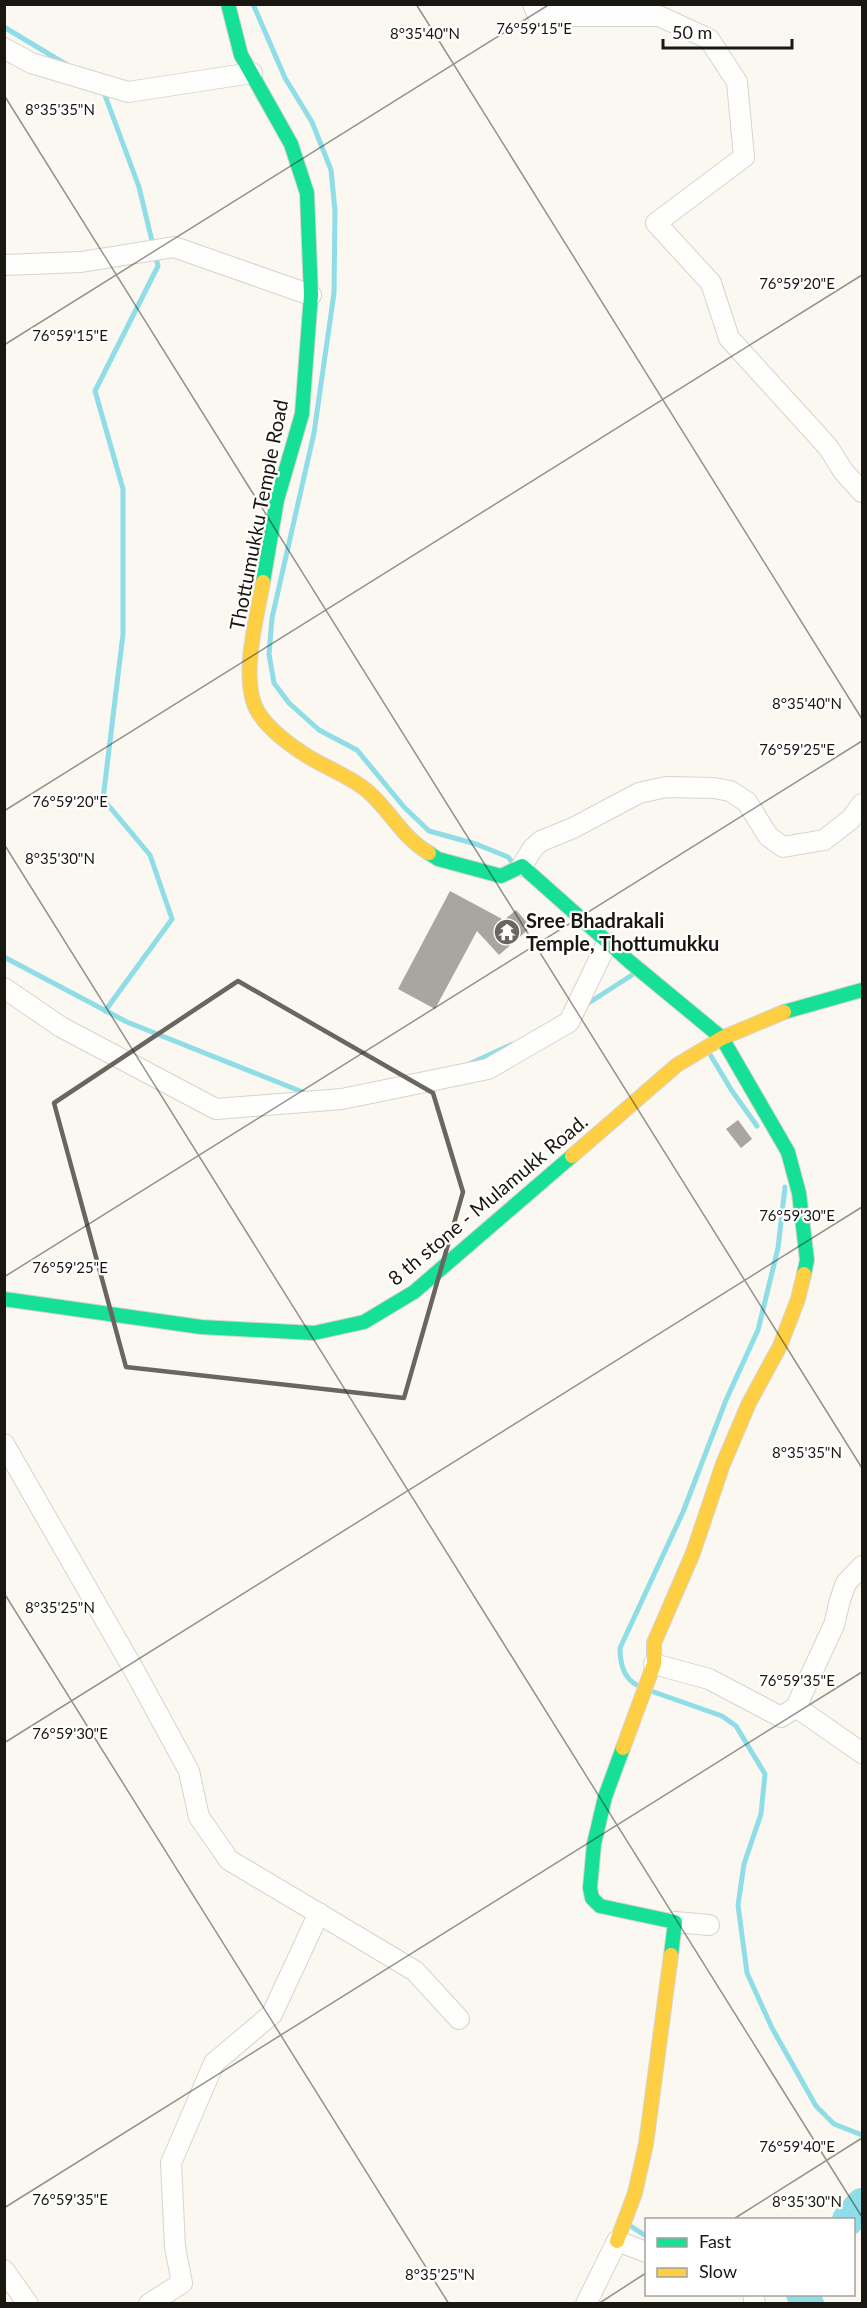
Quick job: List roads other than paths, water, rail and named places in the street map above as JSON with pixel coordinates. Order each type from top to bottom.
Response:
[{"type":"street","name":"Thottumukku Temple Road","points":[[228,4],[241,55],[291,144],[307,194],[311,294],[302,414],[278,500],[254,631],[249,682],[257,711],[272,729],[302,753],[365,789],[414,845],[438,858],[501,876],[522,866]]},
{"type":"street","points":[[533,4],[538,16],[659,16],[709,39],[737,82],[744,157],[656,223],[711,283],[729,338],[828,447],[843,471],[862,492]]},
{"type":"street","points":[[4,48],[31,63],[128,92],[252,73]]},
{"type":"street","points":[[4,265],[81,262],[174,247],[311,294]]},
{"type":"street","points":[[710,1925],[675,1922],[600,1906],[592,1898],[590,1888],[594,1844],[605,1797],[622,1746],[650,1677],[654,1643],[693,1553],[723,1464],[748,1403],[780,1346],[798,1299],[807,1260],[799,1193],[788,1152],[719,1040],[604,948],[522,866],[533,848],[541,841],[573,828],[639,793],[666,787],[714,788],[730,792],[747,802],[768,836],[783,847],[824,840],[851,819],[862,804]]},
{"type":"street","points":[[4,988],[61,1027],[216,1109],[342,1099],[488,1069],[569,1022],[604,948]]},
{"type":"street","name":"8 th stone - Mulamukk Road.","points":[[4,1299],[201,1327],[314,1333],[364,1322],[414,1292],[677,1065],[719,1040],[782,1013],[862,990]]},
{"type":"street","points":[[4,1444],[134,1670],[189,1772],[199,1817],[229,1860],[415,1971],[459,2019]]},
{"type":"street","points":[[650,1677],[709,1679],[781,1717],[796,1707],[834,1625],[846,1583],[862,1566]]},
{"type":"street","points":[[796,1707],[862,1753]]},
{"type":"street","points":[[149,2304],[182,2283],[175,2247],[171,2163],[214,2063],[272,2014],[319,1913]]},
{"type":"street","points":[[586,2304],[617,2241],[635,2193],[646,2144],[675,1922]]},
{"type":"street","points":[[617,2241],[645,2252]]},
{"type":"street","points":[[4,2270],[28,2304]]},
{"type":"waterway","points":[[253,4],[285,78],[312,122],[331,170],[335,211],[334,293],[314,433],[272,618],[269,654],[274,683],[289,703],[319,730],[357,750],[404,807],[429,831],[476,844],[508,857],[512,862]]},
{"type":"waterway","points":[[4,27],[67,65]]},
{"type":"waterway","points":[[103,90],[139,187],[158,266],[95,391],[123,489],[123,634],[103,799],[150,855],[172,919],[105,1011]]},
{"type":"waterway","points":[[4,957],[127,1022],[310,1095]]},
{"type":"waterway","points":[[584,1006],[632,975]]},
{"type":"waterway","points":[[467,1065],[513,1044]]},
{"type":"waterway","points":[[711,1056],[757,1126]]},
{"type":"waterway","points":[[637,1685],[628,1678],[623,1670],[620,1648],[683,1512],[726,1400],[758,1330],[778,1248],[785,1187]]},
{"type":"waterway","points":[[651,1691],[722,1716],[736,1726],[765,1774],[761,1814],[744,1864],[738,1905],[747,1973],[772,2028],[816,2106],[834,2124],[862,2135]]},
{"type":"waterway","points":[[850,2218],[862,2204]]},
{"type":"waterway","points":[[632,2227],[645,2235]]},
{"type":"waterway","points":[[803,2296],[808,2304]]},
{"type":"place","name":"Sree Bhadrakali Temple, Thottumukku","points":[[507,932]]}]
